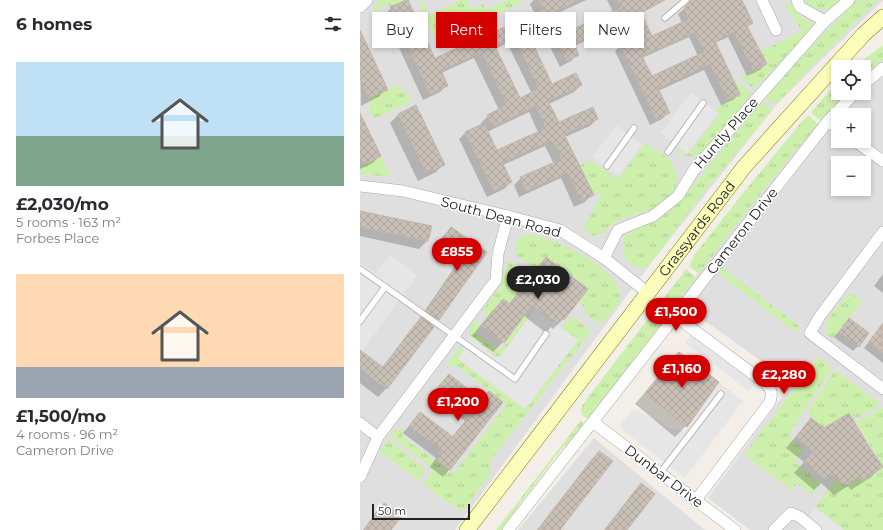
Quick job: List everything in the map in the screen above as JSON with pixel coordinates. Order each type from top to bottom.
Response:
[{"type":"main road","name":"Grassyards Road","points":[[467,530],[744,167],[864,34],[883,17]]},
{"type":"street","points":[[360,7],[367,0]]},
{"type":"street","points":[[762,0],[776,30]]},
{"type":"street","points":[[797,0],[800,6],[825,21]]},
{"type":"street","name":"Huntly Place","points":[[604,258],[618,230],[653,216],[678,196],[694,170],[825,21],[849,0]]},
{"type":"street","points":[[871,78],[883,68]]},
{"type":"street","name":"Cameron Drive","points":[[508,530],[828,122],[848,100]]},
{"type":"street","points":[[865,148],[883,161]]},
{"type":"street","name":"South Dean Road","points":[[360,186],[403,191],[560,230],[604,258],[648,293]]},
{"type":"street","points":[[360,477],[378,437],[496,280],[498,254],[508,216]]},
{"type":"street","points":[[883,233],[820,316],[810,333],[883,389]]},
{"type":"street","points":[[675,316],[764,382],[770,388],[772,396],[770,402],[696,500]]},
{"type":"street","name":"Dunbar Drive","points":[[593,422],[735,530]]},
{"type":"street","points":[[360,423],[378,437]]},
{"type":"street","points":[[774,530],[791,513],[800,517],[816,530]]},
{"type":"lane","points":[[665,18],[686,0]]},
{"type":"lane","points":[[668,152],[703,103]]},
{"type":"lane","points":[[607,166],[634,128]]},
{"type":"lane","points":[[360,269],[515,379],[546,334]]},
{"type":"lane","points":[[360,321],[385,287]]},
{"type":"lane","points":[[660,473],[721,394]]},
{"type":"shaded area","points":[[360,0],[883,0],[778,103],[651,263],[455,530],[360,530]]},
{"type":"shaded area","points":[[883,60],[883,530],[750,530],[708,498],[792,383],[677,301],[787,153],[831,110],[831,148],[871,148],[871,108],[834,108],[842,100],[871,100],[871,71]]},
{"type":"shaded area","points":[[691,92],[718,113],[687,153],[661,133]]},
{"type":"shaded area","points":[[616,125],[642,144],[618,176],[593,157]]},
{"type":"shaded area","points":[[391,255],[417,276],[360,354],[360,263],[375,273]]},
{"type":"shaded area","points":[[535,309],[578,340],[525,409],[458,359],[464,348],[461,346],[470,336],[493,355],[497,357],[501,355]]},
{"type":"shaded area","points":[[692,334],[756,382],[749,391],[685,343]]},
{"type":"shaded area","points":[[719,382],[743,401],[685,478],[621,429],[620,424],[632,411],[639,409],[640,413],[649,416],[654,421],[656,418],[668,428],[674,430],[679,429],[684,432]]},
{"type":"shaded area","points":[[594,438],[705,530],[518,530]]},
{"type":"shaded area","points":[[815,507],[844,530],[799,530]]},
{"type":"green space","points":[[379,0],[406,0],[390,7],[387,3],[376,12],[372,12]]},
{"type":"green space","points":[[461,0],[466,0],[471,8],[483,4],[486,10],[509,0],[521,0],[522,3],[497,14],[497,12],[436,12]]},
{"type":"green space","points":[[807,0],[842,0],[829,9],[821,10],[806,8],[803,5]]},
{"type":"green space","points":[[858,0],[878,0],[808,70],[778,103],[774,104],[766,99],[766,96],[799,59]]},
{"type":"green space","points":[[423,2],[430,15],[436,12],[436,40],[428,23],[428,12],[423,12],[419,3]]},
{"type":"green space","points":[[786,3],[790,3],[798,14],[813,25],[814,28],[754,89],[740,77],[767,64],[760,52],[802,31],[786,7]]},
{"type":"green space","points":[[883,45],[883,60],[871,72],[871,60],[863,60]]},
{"type":"green space","points":[[734,80],[751,92],[750,96],[701,154],[687,156],[681,154],[677,147],[687,155],[719,115],[715,110],[727,100],[740,94]]},
{"type":"green space","points":[[398,85],[401,90],[404,89],[411,102],[374,119],[370,112],[369,98]]},
{"type":"green space","points":[[831,90],[831,100],[843,100],[836,108],[831,108],[831,113],[822,122],[812,114],[812,111]]},
{"type":"green space","points":[[761,101],[772,110],[704,192],[651,263],[646,267],[643,267],[636,266],[627,261],[623,253],[624,236],[633,228],[652,221],[669,211],[682,199]]},
{"type":"green space","points":[[808,116],[819,125],[795,151],[745,213],[699,274],[689,266],[695,254],[739,198],[803,120]]},
{"type":"green space","points":[[645,143],[671,160],[677,176],[676,187],[668,197],[653,209],[623,218],[602,234],[592,236],[583,229],[601,195],[592,191],[579,165],[591,161],[618,179]]},
{"type":"green space","points":[[381,156],[391,177],[360,174],[360,168],[364,164]]},
{"type":"green space","points":[[529,234],[570,249],[601,267],[612,278],[619,290],[619,301],[616,308],[599,324],[587,315],[580,299],[588,288],[547,257],[537,269],[521,259],[515,252],[517,241],[521,237]]},
{"type":"green space","points":[[509,260],[532,276],[511,305],[503,299],[488,318],[484,313],[486,305],[498,289]]},
{"type":"green space","points":[[722,267],[799,326],[795,332],[718,273]]},
{"type":"green space","points":[[686,269],[696,278],[589,420],[582,415],[581,408],[586,400]]},
{"type":"green space","points":[[850,292],[862,301],[832,340],[826,328],[828,322],[836,308]]},
{"type":"green space","points":[[525,315],[528,318],[501,355],[497,357],[470,336],[469,328],[474,321],[482,326],[477,329],[477,334],[500,350]]},
{"type":"green space","points":[[571,316],[591,331],[497,452],[490,462],[490,474],[462,512],[423,485],[433,469],[390,435],[395,430],[407,430],[402,436],[453,474],[507,404],[456,365],[452,368],[447,364],[461,346],[464,348],[458,359],[525,409],[578,340],[562,328]]},
{"type":"green space","points":[[818,357],[832,368],[788,435],[804,449],[795,462],[821,483],[812,495],[797,483],[792,490],[744,455]]},
{"type":"green space","points":[[835,370],[881,404],[854,420],[849,413],[824,428],[811,418],[812,415],[807,412]]},
{"type":"green space","points":[[883,407],[883,467],[856,423]]},
{"type":"green space","points":[[581,420],[585,425],[569,445],[563,447],[518,506],[519,511],[506,530],[496,530]]},
{"type":"green space","points":[[388,439],[426,470],[418,481],[379,451]]},
{"type":"green space","points":[[883,467],[883,530],[844,530],[815,507],[837,478],[846,485],[859,476]]},
{"type":"building","points":[[408,0],[414,12],[392,12],[390,7]]},
{"type":"building","points":[[538,0],[579,0],[558,10],[559,12],[538,12],[543,10]]},
{"type":"building","points":[[617,0],[665,0],[643,12],[612,12],[621,8]]},
{"type":"building","points":[[690,0],[742,0],[753,23],[747,26],[767,64],[754,71],[734,32],[715,41],[740,94],[727,100],[710,64],[658,88],[670,113],[656,119],[622,48],[644,48],[644,19],[652,36],[689,19],[684,8]],"holes":[[[695,32],[704,52],[652,76],[642,56]]]},
{"type":"building","points":[[584,24],[584,39],[576,42],[576,28]]},
{"type":"building","points":[[505,27],[505,42],[497,45],[497,30]]},
{"type":"building","points":[[360,30],[388,90],[369,98],[360,78]]},
{"type":"building","points":[[428,43],[435,58],[458,48],[496,48],[520,98],[539,89],[520,48],[535,48],[552,84],[576,73],[582,85],[548,101],[559,122],[593,107],[598,119],[564,134],[594,195],[581,201],[568,172],[526,191],[520,177],[562,159],[552,140],[502,162],[512,182],[494,191],[465,132],[484,123],[497,150],[546,128],[536,105],[493,127],[487,115],[507,105],[482,52],[441,70],[448,86],[430,94],[409,48],[428,48]]},
{"type":"building","points":[[561,48],[576,48],[579,55],[567,61]]},
{"type":"building","points":[[416,105],[445,165],[426,173],[398,114]]},
{"type":"building","points":[[360,113],[381,156],[364,164],[360,156]]},
{"type":"building","points":[[360,211],[432,226],[428,241],[360,227]]},
{"type":"building","points":[[451,227],[487,252],[439,320],[426,311],[464,255],[442,240]]},
{"type":"building","points":[[546,257],[588,289],[564,320],[561,318],[557,323],[532,305],[504,343],[482,326],[503,299],[510,304]]},
{"type":"building","points":[[421,317],[434,327],[387,389],[360,369],[360,350],[383,367]]},
{"type":"building","points":[[849,318],[869,333],[859,347],[839,332]]},
{"type":"building","points":[[883,323],[883,353],[868,343]]},
{"type":"building","points":[[679,352],[719,382],[687,427],[645,393]]},
{"type":"building","points":[[449,374],[482,400],[489,391],[503,402],[450,470],[436,459],[443,450],[409,426],[420,412],[453,437],[471,414],[438,387]]},
{"type":"building","points":[[849,413],[883,467],[862,481],[859,476],[846,485],[832,474],[826,480],[804,462],[813,451],[796,437],[811,418],[824,428]]},
{"type":"building","points":[[599,451],[613,461],[560,530],[538,530]]},
{"type":"building","points":[[641,483],[655,494],[627,530],[605,530]]},
{"type":"building","points":[[384,503],[402,516],[391,530],[364,530]]}]
